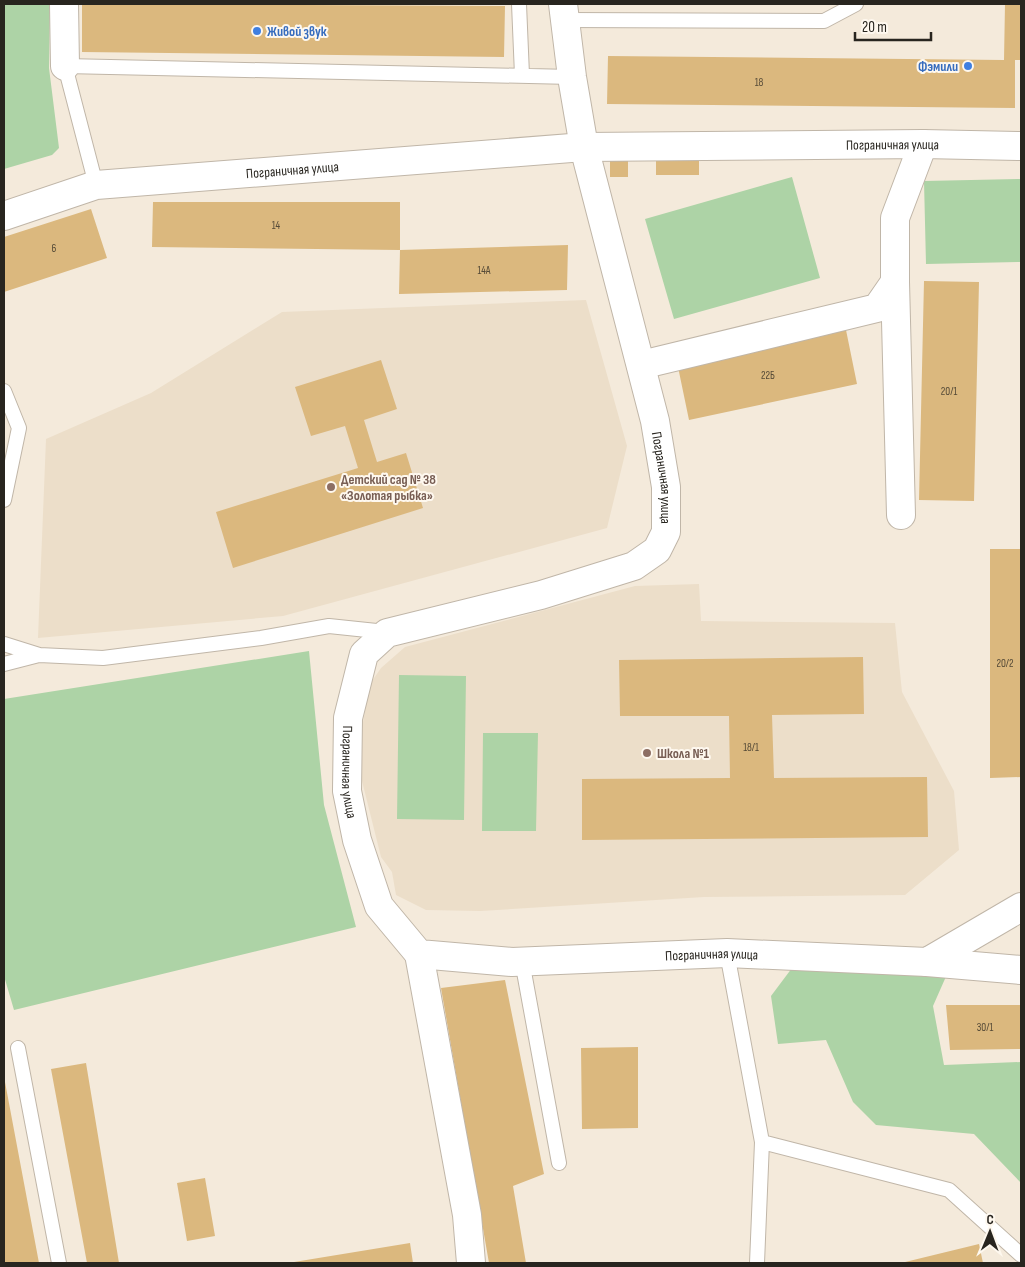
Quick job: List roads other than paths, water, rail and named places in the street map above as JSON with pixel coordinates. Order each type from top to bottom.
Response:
[{"type":"street","points":[[64,4],[65,66]]},
{"type":"street","name":"Пограничная улица","points":[[564,12],[572,77],[584,148],[655,421],[666,487],[666,532],[657,550],[634,566],[560,589],[387,633],[364,654],[348,718],[347,792],[357,840],[379,906],[419,954],[522,961],[728,954],[927,962],[1021,970]]},
{"type":"street","points":[[901,515],[895,218],[923,144]]},
{"type":"street","name":"Пограничная улица","points":[[4,216],[96,185],[584,148],[923,144],[1021,146]]},
{"type":"street","points":[[641,365],[877,308],[895,282]]},
{"type":"street","points":[[927,962],[1021,907]]},
{"type":"street","points":[[419,954],[467,1216],[471,1263]]},
{"type":"lane","points":[[519,4],[522,75]]},
{"type":"lane","points":[[564,12],[824,21],[856,4]]},
{"type":"lane","points":[[96,185],[65,66],[572,77]]},
{"type":"lane","points":[[4,392],[19,428],[4,500]]},
{"type":"lane","points":[[4,644],[39,654],[104,658],[261,638],[329,626],[387,633]]},
{"type":"lane","points":[[4,664],[39,654]]},
{"type":"lane","points":[[728,954],[762,1142],[757,1263]]},
{"type":"lane","points":[[522,961],[559,1163]]},
{"type":"lane","points":[[18,1048],[59,1263]]},
{"type":"lane","points":[[762,1142],[949,1190],[1021,1255]]},
{"type":"place","name":"Живой звук","points":[[257,31]]},
{"type":"place","name":"Фэмили","points":[[968,66]]},
{"type":"place","name":"Детский сад № 38 «Золотая рыбка»","points":[[331,487]]},
{"type":"place","name":"Школа №1","points":[[647,753]]}]
